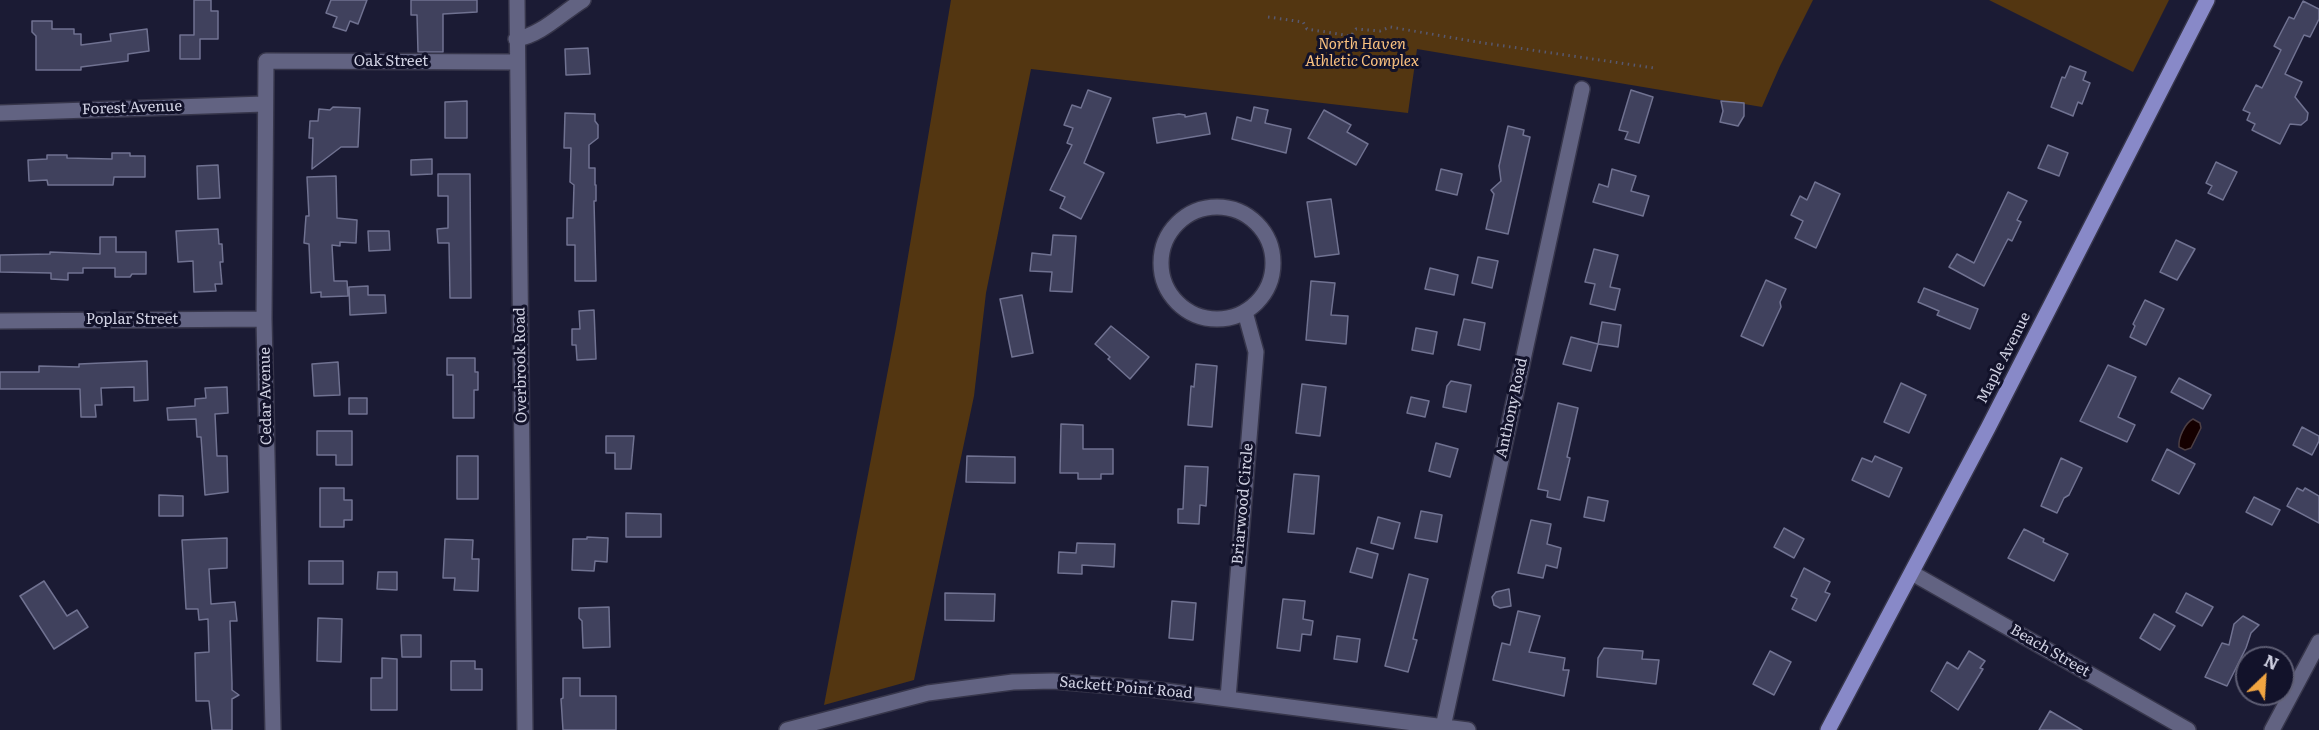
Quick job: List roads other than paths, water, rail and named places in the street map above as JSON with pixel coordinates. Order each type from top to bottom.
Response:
[{"type":"main road","name":"Maple Avenue","points":[[1828,730],[2069,272],[2206,0]]},
{"type":"street","name":"Overbrook Road","points":[[517,0],[525,730]]},
{"type":"street","points":[[516,39],[526,38],[540,30],[583,0]]},
{"type":"street","name":"Oak Street","points":[[266,61],[516,62]]},
{"type":"street","name":"Cedar Avenue","points":[[266,61],[264,319],[273,730]]},
{"type":"street","name":"Anthony Road","points":[[1443,727],[1582,89]]},
{"type":"street","name":"Forest Avenue","points":[[0,112],[264,104]]},
{"type":"street","points":[[1219,207],[1237,211],[1252,219],[1264,232],[1271,249],[1273,267],[1269,284],[1260,299],[1245,312],[1229,318],[1209,319],[1191,313],[1176,301],[1165,285],[1161,266],[1163,247],[1172,230],[1185,216],[1202,209],[1219,207]]},
{"type":"street","name":"Briarwood Circle","points":[[1228,698],[1256,352],[1245,312]]},
{"type":"street","name":"Poplar Street","points":[[0,321],[264,319]]},
{"type":"street","name":"Beach Street","points":[[1912,573],[2188,730]]},
{"type":"street","points":[[2272,730],[2319,642]]},
{"type":"street","name":"Sackett Point Road","points":[[787,730],[928,693],[1013,682],[1053,681],[1101,683],[1468,730]]},
{"type":"park label","name":"North Haven Athletic Complex","points":[[1362,54]]}]
